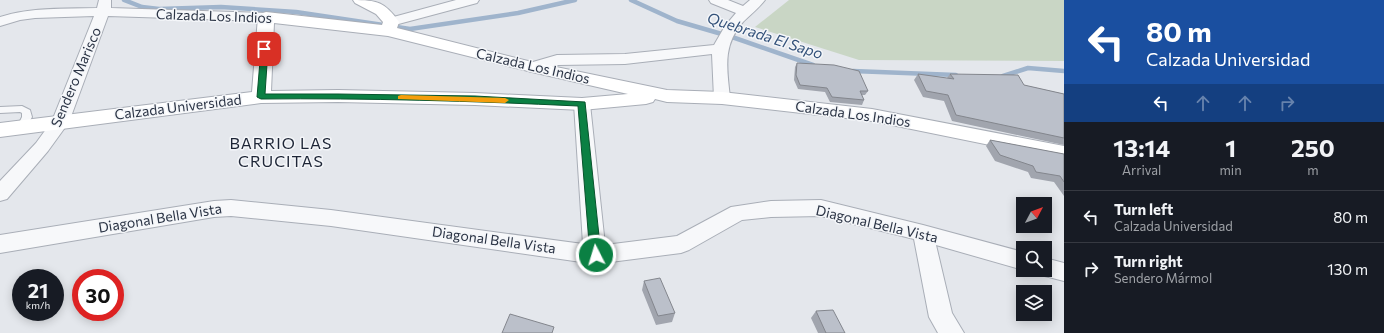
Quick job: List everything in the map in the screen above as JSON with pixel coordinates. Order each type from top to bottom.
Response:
[{"type":"street","points":[[367,1],[382,11],[389,26],[472,0]]},
{"type":"street","points":[[716,0],[744,12]]},
{"type":"street","points":[[722,98],[725,38],[744,12],[758,0]]},
{"type":"street","name":"Calzada Los Indios","points":[[0,22],[18,16],[104,6],[199,8],[266,17],[389,26],[532,66],[667,96],[722,98],[872,115],[1064,153]]},
{"type":"street","name":"Sendero Marisco","points":[[0,194],[42,147],[60,122],[104,6]]},
{"type":"street","points":[[261,97],[266,17]]},
{"type":"street","points":[[532,66],[557,60],[625,59],[725,38]]},
{"type":"street","name":"Calzada Universidad","points":[[0,130],[261,97],[338,96],[475,99],[582,104],[667,96]]},
{"type":"street","points":[[582,104],[596,255]]},
{"type":"street","name":"Diagonal Bella Vista","points":[[0,244],[214,209],[231,208],[331,218],[596,255],[680,244],[738,212],[771,209],[821,208],[923,233],[1016,259]]},
{"type":"street","points":[[923,233],[941,317],[952,333]]},
{"type":"street","points":[[1052,269],[1064,272]]},
{"type":"lane","points":[[0,110],[22,109],[27,112],[27,117],[22,127]]},
{"type":"green space","points":[[789,0],[1064,0],[1064,61],[859,60],[755,27]]},
{"type":"building","points":[[797,63],[834,65],[859,71],[868,91],[860,91],[864,100],[832,97],[827,88],[800,85],[796,75]]},
{"type":"building","points":[[918,74],[954,79],[950,74],[1018,75],[1024,85],[1064,94],[1064,138],[956,115],[948,95],[926,91]]},
{"type":"building","points":[[990,140],[1064,154],[1064,182],[1060,176],[1036,172],[1033,166],[1000,155]]},
{"type":"building","points":[[660,278],[675,313],[658,316],[644,281]]},
{"type":"building","points":[[833,310],[845,333],[826,333],[816,311]]},
{"type":"building","points":[[510,314],[554,327],[552,333],[502,333]]},
{"type":"waterway","name":"Quebrada El Sapo","points":[[124,0],[142,7],[159,9],[221,7],[296,12],[410,29],[518,13],[575,0]]},
{"type":"waterway","name":"Quebrada El Sapo","points":[[631,0],[677,21],[732,37],[813,65]]},
{"type":"waterway","name":"Quebrada El Sapo","points":[[1003,76],[1028,68],[1064,71]]},
{"type":"waterway","name":"Quebrada El Sapo","points":[[853,71],[956,75]]},
{"type":"slow traffic","points":[[401,97],[505,100]]},
{"type":"district","name":"BARRIO LAS CRUCITAS","points":[[281,152]]},
{"type":"route","points":[[264,49],[261,97],[338,96],[475,99],[582,104],[596,255]]}]
